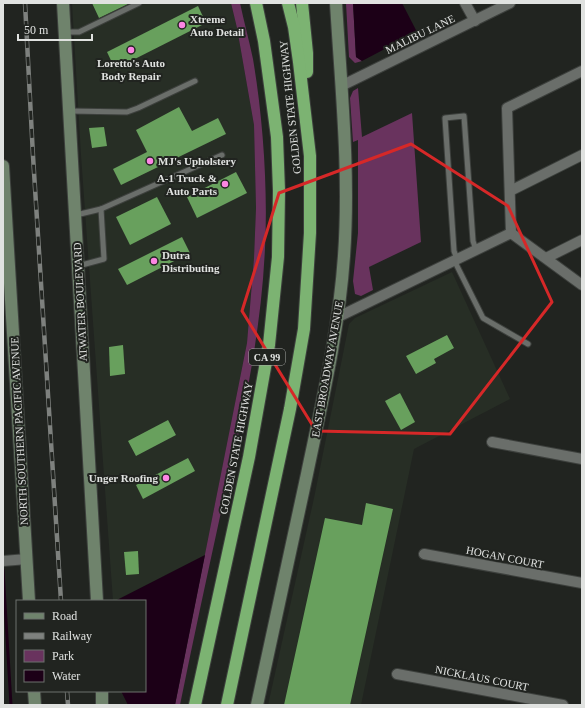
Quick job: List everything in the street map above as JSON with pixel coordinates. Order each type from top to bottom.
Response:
[{"type":"highway","name":"GOLDEN STATE HIGHWAY","points":[[195,705],[250,450],[269,345],[278,257],[279,191],[277,137],[264,41],[256,3]]},
{"type":"highway","name":"GOLDEN STATE HIGHWAY","points":[[227,705],[290,409],[304,329],[310,233],[310,156],[294,27],[288,3]]},
{"type":"highway","points":[[302,3],[307,53],[310,156]]},
{"type":"main road","name":"ATWATER BOULEVARD","points":[[63,3],[97,600]]},
{"type":"main road","name":"EAST BROADWAY AVENUE","points":[[257,705],[320,413],[338,317],[346,217],[345,151],[336,3]]},
{"type":"main road","name":"NORTH SOUTHERN PACIFIC AVENUE","points":[[3,166],[29,600]]},
{"type":"main road","points":[[34,692],[35,705]]},
{"type":"street","points":[[465,3],[475,21]]},
{"type":"street","name":"MALIBU LANE","points":[[341,86],[510,3]]},
{"type":"street","points":[[511,233],[507,108],[582,71]]},
{"type":"street","points":[[510,191],[582,155]]},
{"type":"street","points":[[338,317],[511,233]]},
{"type":"street","points":[[511,233],[582,285]]},
{"type":"street","points":[[546,258],[582,240]]},
{"type":"street","points":[[492,442],[582,459]]},
{"type":"street","name":"HOGAN COURT","points":[[424,554],[582,583]]},
{"type":"street","points":[[3,561],[27,559]]},
{"type":"street","name":"NICKLAUS COURT","points":[[398,674],[563,705]]},
{"type":"lane","points":[[64,32],[80,32],[139,3]]},
{"type":"lane","points":[[69,111],[127,112],[195,81]]},
{"type":"lane","points":[[476,250],[473,241],[464,116],[445,118],[454,251],[456,260],[482,318],[528,344]]},
{"type":"lane","points":[[75,215],[101,209],[222,155]]},
{"type":"lane","points":[[78,266],[104,259],[101,209]]},
{"type":"highlighted area","points":[[411,144],[508,206],[552,302],[450,434],[316,431],[242,311],[279,193]]},
{"type":"shaded area","points":[[72,3],[231,3],[237,28],[254,125],[256,208],[254,258],[247,343],[205,555],[117,600],[113,600],[81,155]]},
{"type":"shaded area","points":[[452,272],[510,399],[414,449],[361,705],[268,705],[314,498],[349,324],[355,318]]},
{"type":"green space","points":[[231,3],[240,3],[253,59],[260,105],[266,201],[263,282],[255,348],[243,414],[180,705],[175,705],[247,343],[254,258],[256,208],[254,125],[237,28]]},
{"type":"green space","points":[[346,3],[353,3],[356,57],[362,61],[355,63],[349,57]]},
{"type":"green space","points":[[358,88],[362,137],[412,113],[421,242],[369,267],[373,290],[361,296],[355,294],[353,281],[358,233],[358,140],[353,142],[350,98],[353,91]]},
{"type":"water","points":[[353,3],[402,3],[417,32],[362,61],[356,57]]},
{"type":"water","points":[[205,555],[175,705],[128,705],[122,692],[146,692],[146,600],[117,600]]},
{"type":"building","points":[[92,3],[130,3],[99,18]]},
{"type":"building","points":[[198,6],[206,23],[115,69],[107,52]]},
{"type":"building","points":[[179,107],[192,131],[218,118],[226,134],[121,185],[113,169],[147,152],[136,130]]},
{"type":"building","points":[[104,127],[107,146],[92,148],[89,128]]},
{"type":"building","points":[[236,172],[247,193],[197,218],[187,197]]},
{"type":"building","points":[[157,197],[171,224],[130,245],[116,217]]},
{"type":"building","name":"Dutra Distributing","points":[[182,237],[190,253],[127,285],[118,269]]},
{"type":"building","points":[[447,335],[454,348],[434,359],[436,363],[416,374],[406,356]]},
{"type":"building","points":[[123,345],[125,374],[110,376],[109,347]]},
{"type":"building","points":[[400,393],[415,422],[401,430],[385,401]]},
{"type":"building","points":[[168,420],[176,435],[136,456],[128,441]]},
{"type":"building","name":"Unger Roofing","points":[[188,458],[195,471],[143,499],[136,485]]},
{"type":"building","points":[[366,503],[393,509],[350,705],[284,705],[325,518],[362,525]]},
{"type":"building","points":[[138,551],[139,574],[126,575],[124,552]]},
{"type":"waterway","points":[[3,570],[11,705]]},
{"type":"railway","points":[[25,3],[33,156],[61,600]]},
{"type":"railway","points":[[67,692],[68,705]]},
{"type":"place","name":"Xtreme Auto Detail","points":[[182,25]]},
{"type":"place","name":"Loretto's Auto Body Repair","points":[[131,50]]},
{"type":"place","name":"MJ's Upholstery","points":[[150,161]]},
{"type":"place","name":"A-1 Truck & Auto Parts","points":[[225,184]]},
{"type":"place","name":"Dutra Distributing","points":[[154,261]]},
{"type":"place","name":"Unger Roofing","points":[[166,478]]}]
